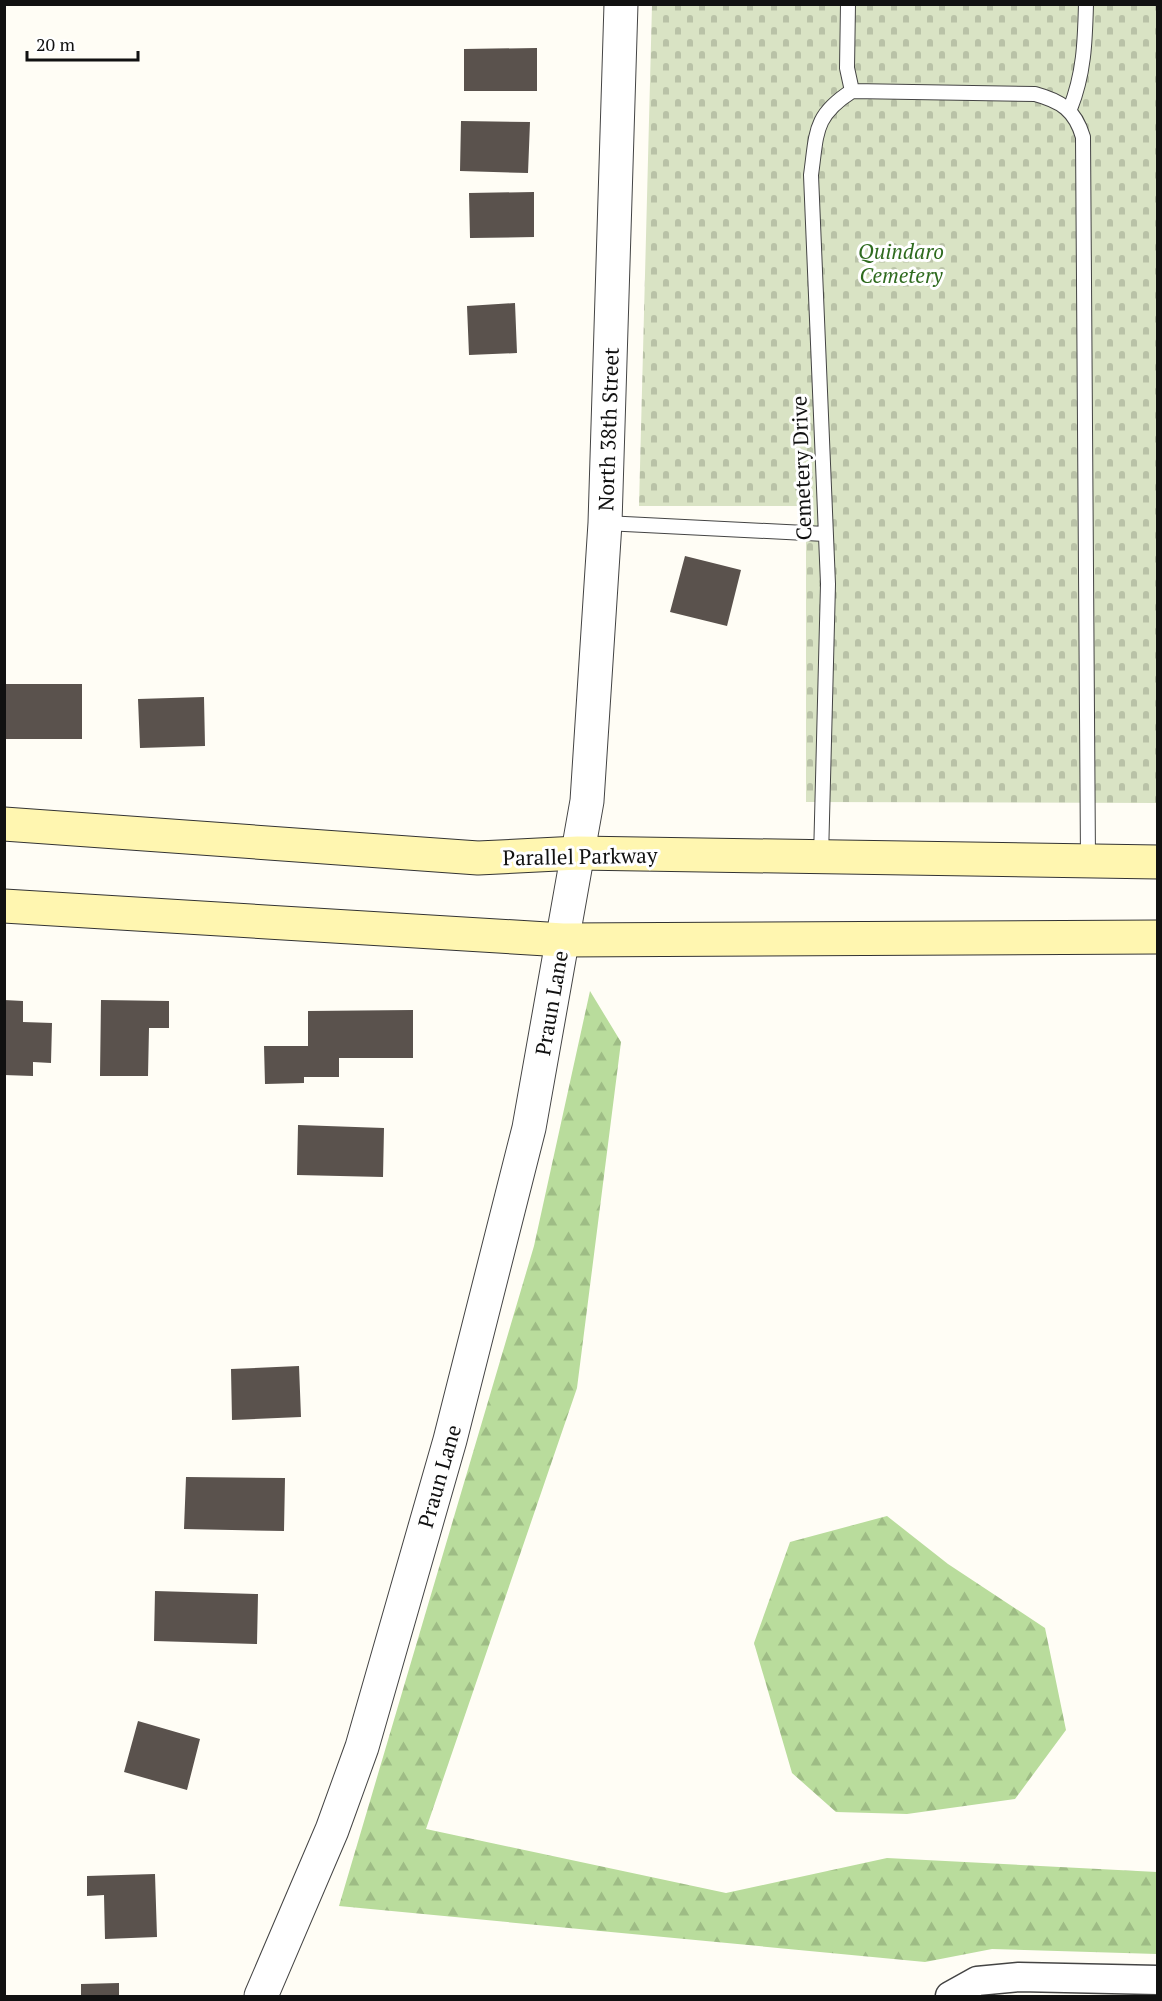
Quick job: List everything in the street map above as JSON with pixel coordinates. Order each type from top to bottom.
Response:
[{"type":"main road","name":"Parallel Parkway","points":[[4,824],[478,858],[578,853],[1158,862]]},
{"type":"main road","points":[[4,906],[562,940],[1158,937]]},
{"type":"street","name":"North 38th Street","points":[[562,940],[587,801],[605,523],[621,4]]},
{"type":"street","name":"Praun Lane","points":[[261,1996],[332,1830],[362,1747],[450,1440],[529,1128],[562,940]]},
{"type":"street","points":[[950,1996],[978,1981],[1019,1977],[1158,1980]]},
{"type":"lane","points":[[848,4],[847,68],[852,92],[1035,94],[1051,98],[1070,109],[1079,122],[1083,137],[1088,862]]},
{"type":"lane","points":[[1070,109],[1080,85],[1085,56],[1086,4]]},
{"type":"lane","name":"Cemetery Drive","points":[[821,858],[828,584],[811,175],[818,126],[831,105],[852,92]]},
{"type":"lane","points":[[605,523],[825,534]]},
{"type":"green space","name":"Quindaro Cemetery","points":[[652,5],[1157,5],[1157,803],[806,802],[806,506],[639,506]]},
{"type":"green space","points":[[590,991],[621,1042],[577,1388],[426,1829],[726,1893],[887,1858],[1157,1872],[1157,1954],[992,1949],[925,1962],[339,1906],[534,1246]]},
{"type":"green space","points":[[887,1516],[948,1564],[1045,1628],[1066,1730],[1015,1799],[907,1814],[836,1812],[792,1773],[754,1643],[790,1542]]},
{"type":"building","points":[[537,48],[537,91],[464,91],[464,49]]},
{"type":"building","points":[[461,121],[530,122],[528,173],[460,171]]},
{"type":"building","points":[[534,192],[534,237],[470,238],[469,193]]},
{"type":"building","points":[[515,303],[517,353],[469,355],[467,306]]},
{"type":"building","points":[[685,556],[741,570],[727,626],[670,612]]},
{"type":"building","points":[[4,684],[82,684],[82,739],[4,739]]},
{"type":"building","points":[[204,697],[205,746],[140,748],[138,699]]},
{"type":"building","points":[[4,1000],[23,1001],[23,1022],[52,1023],[51,1063],[33,1062],[33,1076],[4,1075]]},
{"type":"building","points":[[101,1000],[169,1001],[169,1028],[149,1028],[148,1076],[100,1076]]},
{"type":"building","points":[[413,1010],[413,1058],[339,1058],[339,1077],[304,1077],[304,1083],[265,1084],[264,1046],[308,1046],[308,1011]]},
{"type":"building","points":[[298,1125],[384,1128],[383,1177],[297,1175]]},
{"type":"building","points":[[299,1366],[301,1417],[232,1420],[231,1369]]},
{"type":"building","points":[[186,1477],[285,1478],[284,1531],[184,1529]]},
{"type":"building","points":[[155,1591],[258,1594],[257,1644],[154,1641]]},
{"type":"building","points":[[138,1721],[200,1739],[187,1790],[124,1772]]},
{"type":"building","points":[[155,1874],[157,1937],[105,1939],[104,1895],[87,1896],[87,1876]]},
{"type":"building","points":[[119,1983],[119,1996],[81,1996],[81,1984]]}]
